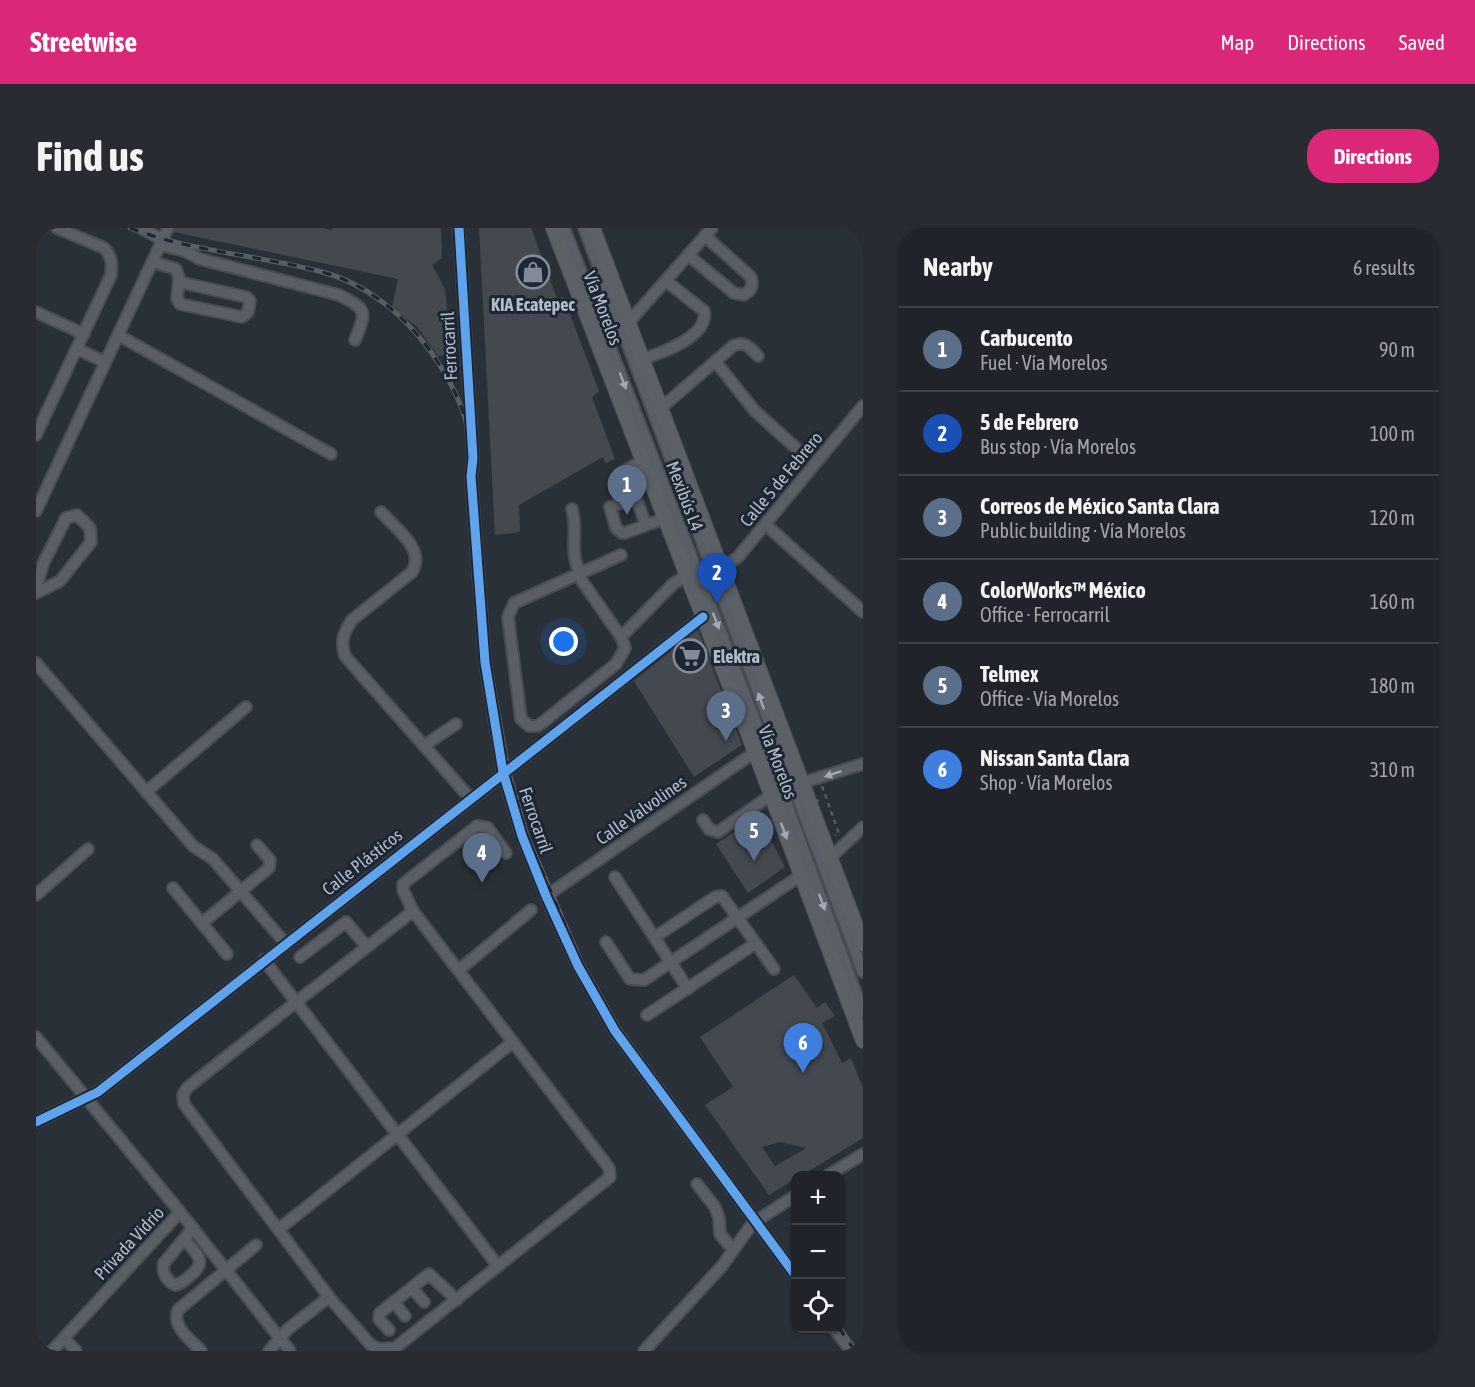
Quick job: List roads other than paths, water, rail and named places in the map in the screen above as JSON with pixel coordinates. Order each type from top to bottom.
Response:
[{"type":"main road","name":"Vía Morelos","points":[[552,228],[755,752],[776,791],[800,876],[863,1041]]},
{"type":"main road","name":"Vía Morelos","points":[[593,228],[722,568],[797,784],[830,858],[863,944]]},
{"type":"street","points":[[36,435],[111,275],[111,259],[104,248],[57,228]]},
{"type":"street","points":[[141,228],[161,243],[185,250],[200,259],[339,294],[355,303],[363,312],[363,320],[355,340]]},
{"type":"street","points":[[36,511],[168,228]]},
{"type":"street","name":"Ferrocarril","points":[[459,228],[472,458],[471,476],[483,637],[503,772],[522,836],[578,966],[615,1031],[791,1270]]},
{"type":"street","name":"Mexibús L4","points":[[564,228],[776,791],[863,1012]]},
{"type":"street","name":"Mexibús L4","points":[[584,228],[797,784],[863,972]]},
{"type":"street","points":[[629,322],[708,232],[750,276],[752,283],[750,290],[744,295],[734,293],[688,255]]},
{"type":"street","points":[[153,262],[173,266],[178,272],[177,299],[183,306],[242,317],[248,312],[250,301],[246,297],[178,282]]},
{"type":"street","points":[[643,359],[664,352],[684,341],[695,333],[705,318],[704,311],[666,281]]},
{"type":"street","points":[[36,312],[84,334]]},
{"type":"street","points":[[118,335],[331,454]]},
{"type":"street","points":[[661,408],[740,343],[747,345],[758,356]]},
{"type":"street","points":[[77,349],[105,362]]},
{"type":"street","points":[[715,362],[754,410],[797,449]]},
{"type":"street","name":"Calle 5 de Febrero","points":[[722,568],[733,563],[863,406]]},
{"type":"street","points":[[624,501],[618,483],[619,475],[623,470],[642,462]]},
{"type":"street","points":[[646,525],[637,499],[612,505],[610,510],[617,531],[625,533],[663,519]]},
{"type":"street","points":[[572,509],[576,525],[575,562],[579,573],[587,592],[621,637],[625,648],[616,664],[538,726],[529,726],[521,719],[508,611],[513,603],[579,573],[621,555]]},
{"type":"street","points":[[381,512],[415,551],[415,567],[352,620],[345,630],[342,647],[345,656],[470,798]]},
{"type":"street","points":[[69,515],[77,515],[90,528],[91,542],[60,581],[36,590],[43,564],[66,518],[69,515]]},
{"type":"street","points":[[765,524],[863,612]]},
{"type":"street","points":[[621,637],[673,584],[686,576]]},
{"type":"street","name":"Calle Plásticos","points":[[36,1122],[87,1099],[703,617]]},
{"type":"street","points":[[36,663],[193,846],[213,859],[285,943]]},
{"type":"street","points":[[146,792],[246,707]]},
{"type":"street","points":[[425,745],[456,724]]},
{"type":"street","name":"Calle Valvolines","points":[[546,896],[755,752]]},
{"type":"street","points":[[703,820],[709,829],[718,832],[776,791],[863,764]]},
{"type":"street","points":[[413,911],[187,1088],[183,1095],[184,1104],[329,1297],[370,1344],[382,1350],[395,1348],[607,1180],[610,1174],[609,1168],[413,911],[403,890],[404,884],[477,826],[488,828],[506,853]]},
{"type":"street","points":[[830,858],[863,827]]},
{"type":"street","points":[[202,923],[270,866],[270,860],[258,845]]},
{"type":"street","points":[[36,895],[88,849]]},
{"type":"street","points":[[606,942],[633,980],[644,980],[800,876]]},
{"type":"street","points":[[615,877],[688,989]]},
{"type":"street","points":[[173,888],[227,954]]},
{"type":"street","points":[[655,937],[718,896],[725,897],[774,969]]},
{"type":"street","points":[[459,970],[531,910]]},
{"type":"street","points":[[300,957],[347,922],[367,947]]},
{"type":"street","points":[[647,1015],[756,943]]},
{"type":"street","points":[[264,960],[295,1003],[400,1134],[498,1266]]},
{"type":"street","name":"Privada Vidrio","points":[[36,1037],[180,1212],[52,1351]]},
{"type":"street","points":[[279,1228],[513,1042]]},
{"type":"street","points":[[835,1171],[863,1154]]},
{"type":"street","points":[[697,1184],[715,1207],[719,1218],[720,1234],[733,1250]]},
{"type":"street","points":[[644,1351],[723,1266],[755,1221],[791,1197]]},
{"type":"street","points":[[180,1212],[290,1351]]},
{"type":"street","points":[[184,1239],[193,1228]]},
{"type":"street","points":[[201,1351],[178,1326],[176,1313],[186,1302],[256,1245]]},
{"type":"street","points":[[389,1330],[379,1316],[431,1274],[457,1300]]},
{"type":"street","points":[[412,1288],[424,1302]]},
{"type":"street","points":[[269,1351],[279,1338],[329,1297]]},
{"type":"street","points":[[394,1302],[405,1316]]},
{"type":"street","points":[[837,1333],[851,1351]]},
{"type":"street","points":[[64,1338],[76,1351]]},
{"type":"railway","points":[[130,228],[177,243],[298,266],[354,284],[397,314],[421,339],[443,370],[453,389],[468,430]]},
{"type":"railway","points":[[463,228],[475,481],[489,662],[508,769],[527,836],[582,964],[619,1029],[791,1263]]},
{"type":"railway","points":[[842,1333],[855,1351]]},
{"type":"place","name":"KIA Ecatepec","points":[[533,272]]},
{"type":"place","name":"Carbucento","points":[[627,515]]},
{"type":"place","name":"5 de Febrero","points":[[717,603]]},
{"type":"place","name":"Elektra","points":[[690,656]]},
{"type":"place","name":"Correos de México Santa Clara","points":[[726,741]]},
{"type":"place","name":"Telmex","points":[[754,861]]},
{"type":"place","name":"ColorWorks™ México","points":[[482,883]]},
{"type":"place","name":"Nissan Santa Clara","points":[[803,1073]]}]
